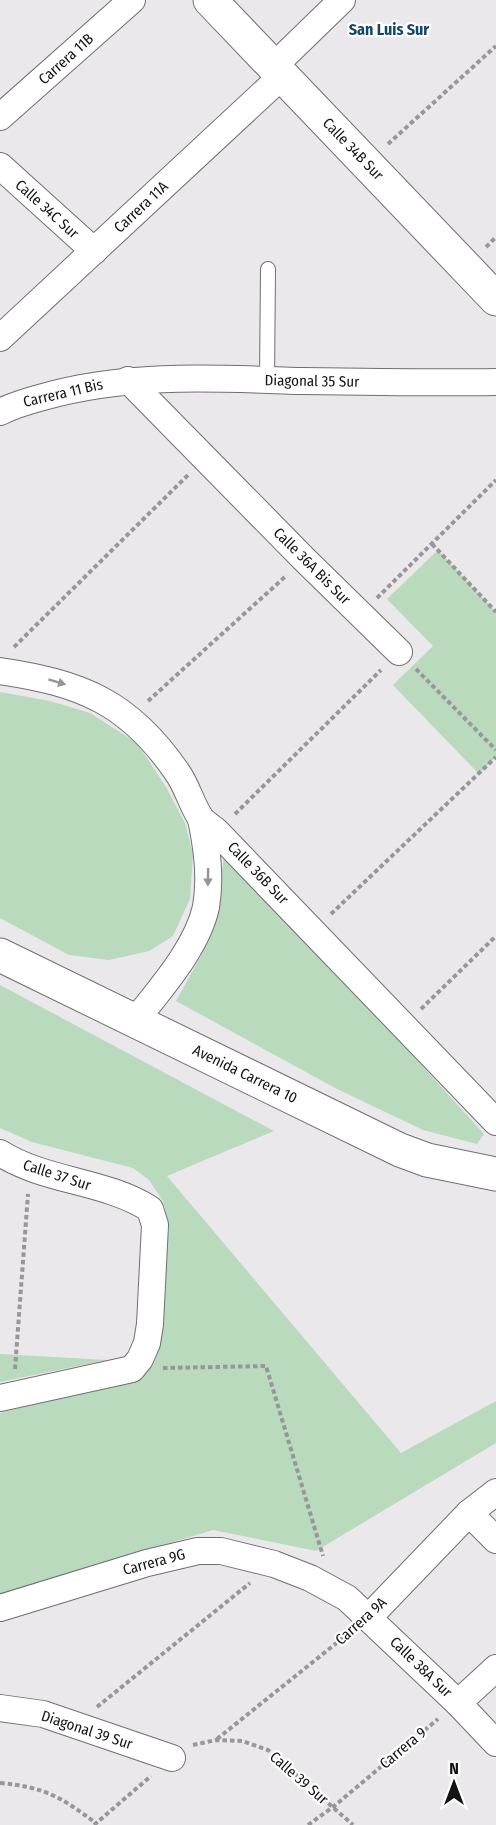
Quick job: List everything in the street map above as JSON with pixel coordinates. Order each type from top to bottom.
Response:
[{"type":"main road","name":"Calle 34B Sur","points":[[210,0],[496,299]]},
{"type":"main road","name":"Avenida Carrera 10","points":[[0,955],[400,1150],[427,1160],[496,1174]]},
{"type":"street","name":"Carrera 11B","points":[[0,117],[132,0]]},
{"type":"street","name":"Carrera 11A","points":[[0,338],[94,251],[278,71],[342,0]]},
{"type":"street","name":"Calle 34C Sur","points":[[0,166],[94,251]]},
{"type":"street","name":"Diagonal 35 Sur","points":[[128,380],[267,380],[417,384],[496,382]]},
{"type":"street","name":"Carrera 11 Bis","points":[[0,412],[13,405],[56,393],[128,380]]},
{"type":"street","name":"Calle 36A Bis Sur","points":[[128,380],[399,652]]},
{"type":"street","name":"Calle 36B Sur","points":[[4,662],[79,689],[106,701],[130,718],[178,773],[209,825],[314,931],[496,1122]]},
{"type":"street","points":[[135,1021],[176,966],[195,935],[206,908],[209,825]]},
{"type":"street","name":"Calle 37 Sur","points":[[0,1153],[30,1169],[116,1193],[140,1202],[150,1209],[155,1225],[150,1324],[147,1343],[140,1359],[132,1369]]},
{"type":"street","points":[[6,1396],[132,1369]]},
{"type":"street","name":"Carrera 9A","points":[[369,1617],[469,1513],[496,1492]]},
{"type":"street","points":[[469,1513],[496,1540]]},
{"type":"street","name":"Carrera 9G","points":[[0,1608],[147,1563],[198,1551],[221,1551],[274,1564],[310,1578]]},
{"type":"street","name":"Calle 38A Sur","points":[[310,1578],[347,1598],[369,1617],[496,1743]]},
{"type":"street","points":[[458,1703],[496,1668]]},
{"type":"street","name":"Diagonal 39 Sur","points":[[0,1708],[43,1714],[172,1758]]},
{"type":"lane","points":[[267,380],[268,269]]},
{"type":"path","points":[[366,163],[496,46]]},
{"type":"path","points":[[4,662],[206,458]]},
{"type":"path","points":[[360,614],[496,480]]},
{"type":"path","points":[[432,544],[496,612]]},
{"type":"path","points":[[130,718],[304,559]]},
{"type":"path","points":[[209,825],[399,652],[496,750]]},
{"type":"path","points":[[314,931],[496,758]]},
{"type":"path","points":[[403,1027],[496,936]]},
{"type":"path","points":[[6,1396],[30,1169]]},
{"type":"path","points":[[132,1369],[266,1366],[326,1564],[347,1598]]},
{"type":"path","points":[[75,1724],[274,1564]]},
{"type":"path","name":"Carrera 9A","points":[[216,1740],[369,1617]]},
{"type":"path","name":"Carrera 9","points":[[308,1825],[333,1807],[458,1703]]},
{"type":"path","name":"Calle 39 Sur","points":[[172,1758],[194,1744],[216,1740],[242,1741],[268,1750],[353,1825]]},
{"type":"path","points":[[0,1783],[25,1786],[51,1793],[96,1825],[172,1758]]},
{"type":"green space","points":[[438,550],[496,612],[496,757],[479,774],[393,685],[433,646],[387,599]]},
{"type":"green space","points":[[0,692],[50,701],[90,713],[137,743],[166,787],[185,823],[193,854],[190,899],[173,936],[149,951],[109,960],[69,955],[0,918]]},
{"type":"green space","points":[[225,849],[484,1134],[477,1144],[423,1130],[337,1089],[176,1001],[202,954],[217,910]]},
{"type":"green space","points":[[0,985],[274,1131],[167,1176],[401,1453],[496,1401],[496,1443],[316,1551],[213,1530],[0,1595],[0,1413],[94,1389],[160,1341],[169,1226],[163,1201],[149,1180],[133,1168],[32,1142],[0,1128]]},
{"type":"green space","points":[[0,1354],[107,1360],[0,1382]]},
{"type":"district","name":"San Luis Sur","points":[[389,29]]}]
